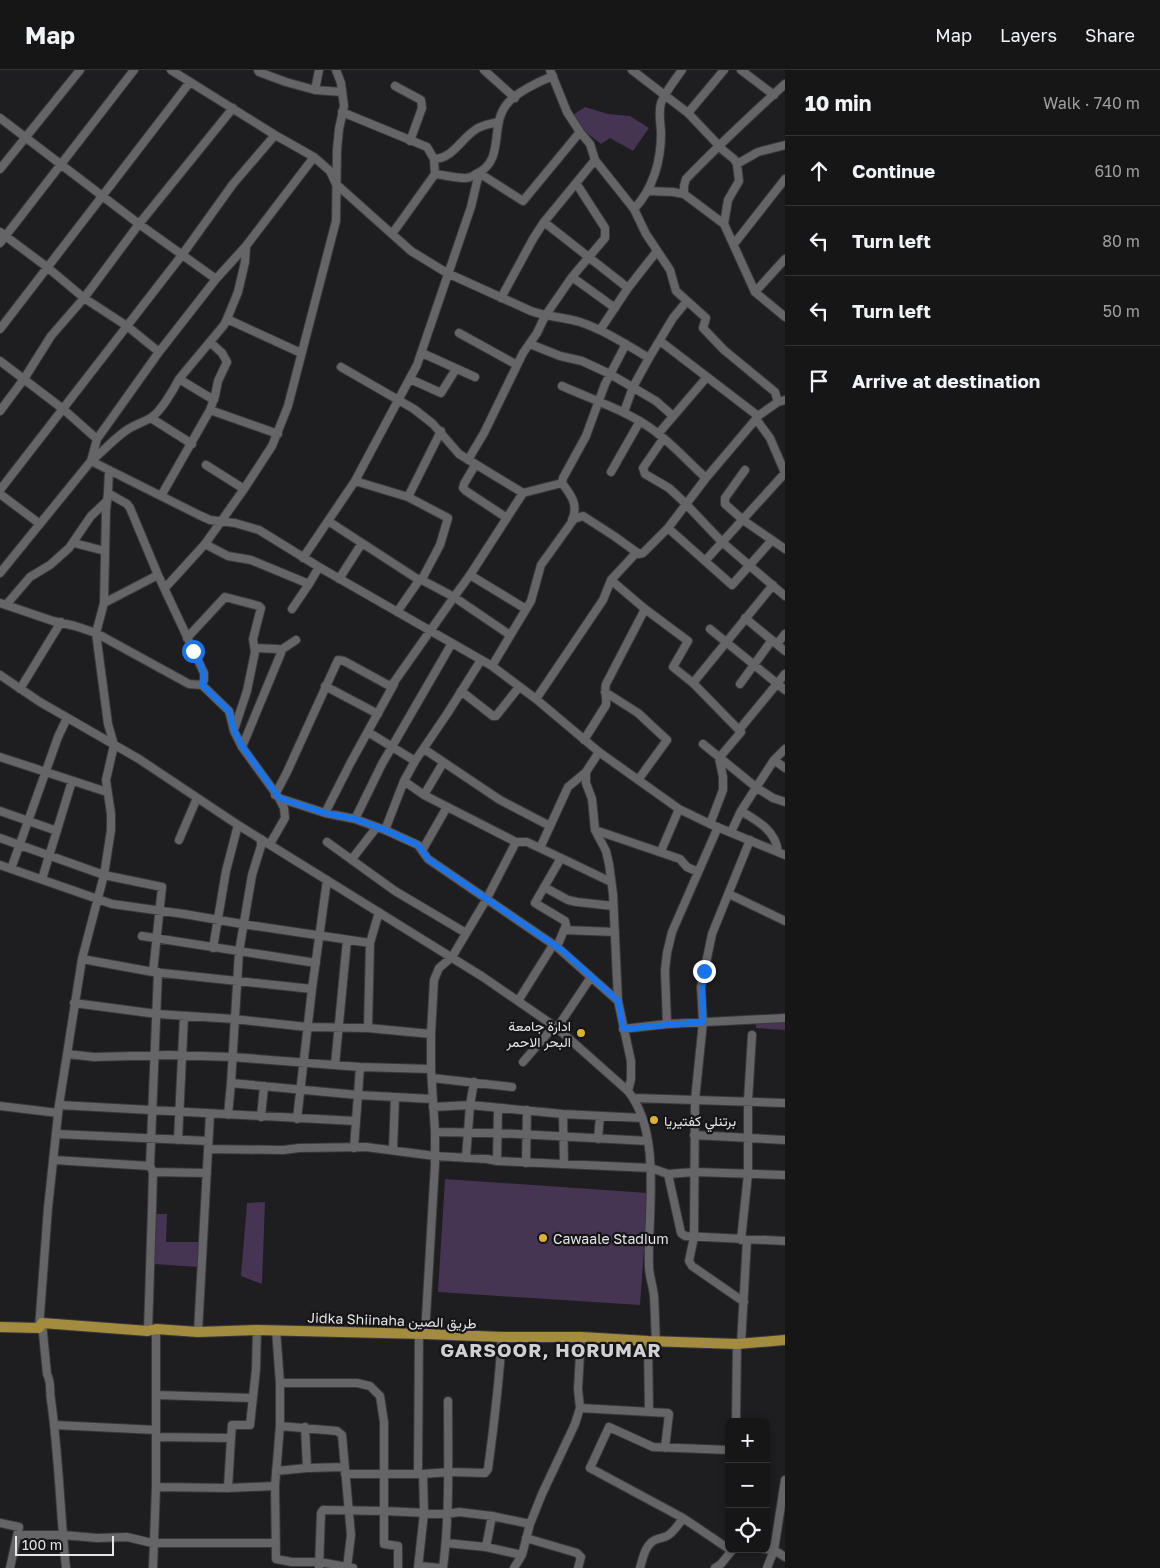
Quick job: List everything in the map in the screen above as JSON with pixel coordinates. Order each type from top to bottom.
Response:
[{"type":"main road","name":"Jidka Shiinaha طريق الصين","points":[[0,1327],[41,1325],[198,1332],[276,1330],[502,1337],[581,1337],[739,1344],[785,1340]]},
{"type":"street","points":[[0,170],[80,70]]},
{"type":"street","points":[[0,243],[3,234],[61,164],[134,70]]},
{"type":"street","points":[[171,70],[314,157],[330,171],[336,184],[406,247],[447,273],[545,316],[575,321],[600,330],[649,358]]},
{"type":"street","points":[[178,70],[186,80]]},
{"type":"street","points":[[258,70],[286,82],[315,90],[342,92]]},
{"type":"street","points":[[315,90],[319,70]]},
{"type":"street","points":[[165,588],[205,544],[244,489],[272,446],[288,406],[336,221],[336,150],[344,106],[336,70]]},
{"type":"street","points":[[484,70],[514,98]]},
{"type":"street","points":[[632,70],[688,113],[737,164],[739,181],[728,200],[724,224]]},
{"type":"street","points":[[634,209],[648,191],[657,165],[661,143],[660,110],[662,101],[682,70]]},
{"type":"street","points":[[688,113],[724,70]]},
{"type":"street","points":[[741,70],[774,95]]},
{"type":"street","points":[[435,174],[467,178],[480,173],[489,165],[494,153],[498,122],[507,103],[551,73],[567,112],[590,144],[595,160],[634,209],[646,234],[670,270],[676,291],[706,318],[703,328],[724,350],[775,392],[782,401],[757,418],[706,478],[668,528],[643,553],[636,553],[583,516],[572,520]]},
{"type":"street","points":[[0,329],[103,195],[186,80]]},
{"type":"street","points":[[684,194],[686,179],[719,145],[785,84]]},
{"type":"street","points":[[395,86],[420,100],[422,108],[410,141]]},
{"type":"street","points":[[0,411],[52,336],[233,108]]},
{"type":"street","points":[[342,112],[427,148],[434,159],[435,174],[392,234]]},
{"type":"street","points":[[0,118],[139,224],[216,279]]},
{"type":"street","points":[[434,159],[442,159],[476,128],[498,122]]},
{"type":"street","points":[[480,173],[523,201],[580,132]]},
{"type":"street","points":[[0,490],[182,255],[233,184],[275,135]]},
{"type":"street","points":[[737,164],[758,152],[785,146]]},
{"type":"street","points":[[91,460],[97,439],[160,352],[216,279],[246,246],[314,157]]},
{"type":"street","points":[[502,298],[533,238],[595,160]]},
{"type":"street","points":[[303,558],[355,482],[422,353],[447,273],[471,207],[480,173]]},
{"type":"street","points":[[734,244],[785,179]]},
{"type":"street","points":[[507,518],[466,491],[464,484],[484,433],[517,365],[545,316],[572,277],[605,238],[605,228],[592,205],[576,183]]},
{"type":"street","points":[[648,191],[684,194],[724,224],[755,292],[785,317]]},
{"type":"street","points":[[544,222],[628,288]]},
{"type":"street","points":[[3,234],[84,298],[127,326],[160,352]]},
{"type":"street","points":[[0,573],[91,460],[109,447],[124,432],[139,422],[151,418],[179,379],[210,342],[227,319],[238,292],[245,262],[246,246]]},
{"type":"street","points":[[600,330],[628,288],[658,251]]},
{"type":"street","points":[[755,292],[785,258]]},
{"type":"street","points":[[572,277],[615,308]]},
{"type":"street","points":[[624,412],[633,387],[649,358],[673,318],[687,301]]},
{"type":"street","points":[[227,319],[301,353]]},
{"type":"street","points":[[459,333],[517,365]]},
{"type":"street","points":[[660,341],[757,418],[770,438],[785,473],[705,561]]},
{"type":"street","points":[[161,496],[192,444],[214,400],[218,381],[226,362],[222,352],[210,342]]},
{"type":"street","points":[[530,344],[560,356],[582,361],[610,374],[656,401],[674,416]]},
{"type":"street","points":[[562,483],[586,436],[600,403],[602,392],[626,344]]},
{"type":"street","points":[[422,353],[475,377]]},
{"type":"street","points":[[0,361],[63,408],[97,439]]},
{"type":"street","points":[[342,367],[399,400],[441,431],[458,454],[523,493]]},
{"type":"street","points":[[410,379],[441,393],[456,368]]},
{"type":"street","points":[[707,377],[674,416],[643,468],[646,474],[669,488],[722,542],[785,596]]},
{"type":"street","points":[[179,379],[214,400]]},
{"type":"street","points":[[562,386],[624,412],[640,421],[661,436],[706,478]]},
{"type":"street","points":[[210,410],[278,434]]},
{"type":"street","points":[[151,418],[192,444]]},
{"type":"street","points":[[611,472],[640,421]]},
{"type":"street","points":[[408,497],[441,431]]},
{"type":"street","points":[[91,460],[199,515],[259,530],[303,558],[492,666],[536,699],[599,752],[679,809],[714,826],[782,854]]},
{"type":"street","points":[[206,465],[244,489]]},
{"type":"street","points":[[66,1568],[55,1425],[50,1397],[51,1382],[47,1374],[41,1325],[48,1208],[59,1109],[82,959],[104,875],[111,830],[111,814],[107,792],[108,770],[114,745],[108,724],[96,633],[104,603],[109,470]]},
{"type":"street","points":[[745,470],[725,498],[725,504],[743,520],[785,549]]},
{"type":"street","points":[[355,482],[408,497],[448,518],[440,545],[420,579],[397,612]]},
{"type":"street","points":[[325,813],[394,684],[470,575],[523,493],[562,483]]},
{"type":"street","points":[[492,666],[532,601],[541,564],[576,513],[571,495],[562,483]]},
{"type":"street","points":[[0,494],[40,524]]},
{"type":"street","points":[[108,497],[91,516],[74,542],[50,564],[30,577],[3,604],[96,633],[189,684],[202,685],[229,711],[234,731],[242,746],[277,796],[286,813],[270,844]]},
{"type":"street","points":[[108,497],[127,504],[130,508],[158,575],[204,673],[202,685]]},
{"type":"street","points":[[328,522],[420,579],[454,597],[510,635]]},
{"type":"street","points":[[668,528],[732,585],[772,540]]},
{"type":"street","points":[[74,542],[105,551]]},
{"type":"street","points":[[339,579],[362,543]]},
{"type":"street","points":[[205,544],[228,556],[250,560],[309,584]]},
{"type":"street","points":[[536,699],[603,600],[611,580],[636,553]]},
{"type":"street","points":[[292,608],[319,567]]},
{"type":"street","points":[[104,603],[158,575]]},
{"type":"street","points":[[470,575],[526,610]]},
{"type":"street","points":[[611,580],[645,609],[688,641],[672,667],[694,683],[740,730]]},
{"type":"street","points":[[694,683],[772,585]]},
{"type":"street","points":[[187,638],[222,599],[228,597],[261,608],[253,639],[255,648],[247,691],[234,731]]},
{"type":"street","points":[[584,740],[606,705],[606,684],[645,609]]},
{"type":"street","points":[[745,618],[785,651]]},
{"type":"street","points":[[20,689],[61,622]]},
{"type":"street","points":[[710,629],[778,682],[785,690]]},
{"type":"street","points":[[740,684],[774,642],[785,634]]},
{"type":"street","points":[[255,648],[281,650],[296,640]]},
{"type":"street","points":[[355,819],[392,746],[452,643]]},
{"type":"street","points":[[242,746],[281,650]]},
{"type":"street","points":[[277,796],[335,663],[340,660],[388,684],[394,684]]},
{"type":"street","points":[[385,830],[404,781],[415,761],[481,660]]},
{"type":"street","points":[[719,758],[785,674]]},
{"type":"street","points":[[0,675],[67,718],[139,759],[238,825],[452,956],[555,1027],[628,1091],[634,1098],[642,1118],[648,1141],[651,1168],[649,1268],[654,1295],[649,1412]]},
{"type":"street","points":[[325,686],[378,714]]},
{"type":"street","points":[[461,692],[492,716],[496,716],[520,687]]},
{"type":"street","points":[[606,692],[638,713],[667,740],[638,780]]},
{"type":"street","points":[[11,869],[58,737],[67,718]]},
{"type":"street","points":[[368,732],[415,761]]},
{"type":"street","points":[[703,744],[757,788],[773,798],[785,802]]},
{"type":"street","points":[[731,832],[741,811],[774,760],[785,748]]},
{"type":"street","points":[[424,749],[500,800],[550,826]]},
{"type":"street","points":[[540,848],[568,787],[586,772],[599,752]]},
{"type":"street","points":[[0,757],[107,792]]},
{"type":"street","points":[[668,1024],[665,976],[667,953],[672,932],[698,872],[714,826],[723,790],[723,777],[719,758]]},
{"type":"street","points":[[774,760],[785,768]]},
{"type":"street","points":[[424,795],[443,763]]},
{"type":"street","points":[[586,772],[586,783],[592,799],[595,830],[606,851],[611,882],[618,1001],[623,1029],[629,1044],[631,1061],[631,1079],[628,1091]]},
{"type":"street","points":[[42,879],[72,781]]},
{"type":"street","points":[[404,781],[424,795],[516,842],[527,842],[611,882]]},
{"type":"street","points":[[277,796],[325,813],[355,819],[418,845],[428,859],[555,946],[618,1001]]},
{"type":"street","points":[[179,840],[197,798]]},
{"type":"street","points":[[423,850],[447,807]]},
{"type":"street","points":[[661,851],[679,809]]},
{"type":"street","points":[[0,811],[57,832]]},
{"type":"street","points":[[741,811],[765,826],[782,854]]},
{"type":"street","points":[[213,948],[216,919],[238,825]]},
{"type":"street","points":[[352,859],[376,828]]},
{"type":"street","points":[[595,830],[661,851],[680,859],[687,867],[698,872]]},
{"type":"street","points":[[0,838],[104,875],[161,886],[162,888],[156,938],[157,1014],[151,1111],[152,1330],[156,1394],[156,1487],[152,1568]]},
{"type":"street","points":[[228,1115],[242,924],[252,875],[261,846],[261,839]]},
{"type":"street","points":[[744,1302],[692,1266],[689,1261],[694,1238],[696,1172],[695,1100],[703,1022],[702,981],[712,934],[750,840]]},
{"type":"street","points":[[328,842],[395,891],[466,933]]},
{"type":"street","points":[[448,1401],[449,1472],[446,1543],[442,1568],[419,1567],[424,1513],[421,1474],[422,1334],[435,1156],[431,1034],[435,974],[452,956],[486,900],[516,842]]},
{"type":"street","points":[[518,1001],[555,946],[566,924],[565,921],[536,904],[561,858]]},
{"type":"street","points":[[0,866],[112,904],[370,943]]},
{"type":"street","points":[[298,1119],[307,1027],[327,880]]},
{"type":"street","points":[[544,887],[577,902],[613,906]]},
{"type":"street","points":[[729,894],[785,921]]},
{"type":"street","points":[[368,1028],[370,943],[379,912]]},
{"type":"street","points":[[564,930],[615,932]]},
{"type":"street","points":[[142,936],[316,963]]},
{"type":"street","points":[[335,1065],[347,940]]},
{"type":"street","points":[[82,959],[155,972],[312,989]]},
{"type":"street","points":[[523,1062],[555,1027],[592,977]]},
{"type":"street","points":[[74,1003],[157,1014],[234,1019],[307,1027],[368,1028],[431,1034]]},
{"type":"street","points":[[178,1140],[184,1016]]},
{"type":"street","points":[[623,1029],[668,1024],[785,1018]]},
{"type":"street","points":[[736,1418],[739,1344],[744,1302],[744,1240],[749,1138],[748,1101],[752,1035]]},
{"type":"street","points":[[67,1054],[94,1057],[232,1057],[360,1068],[431,1069]]},
{"type":"street","points":[[354,1148],[360,1068]]},
{"type":"street","points":[[432,1078],[512,1087]]},
{"type":"street","points":[[466,1158],[470,1105],[474,1082]]},
{"type":"street","points":[[231,1083],[395,1097],[433,1103],[564,1114],[642,1118]]},
{"type":"street","points":[[261,1116],[264,1086]]},
{"type":"street","points":[[393,1150],[395,1097]]},
{"type":"street","points":[[634,1098],[748,1101],[785,1104]]},
{"type":"street","points":[[0,1106],[178,1112],[355,1121]]},
{"type":"street","points":[[497,1161],[498,1108]]},
{"type":"street","points":[[526,1163],[527,1110]]},
{"type":"street","points":[[198,1332],[210,1114]]},
{"type":"street","points":[[564,1114],[564,1164]]},
{"type":"street","points":[[598,1139],[600,1116]]},
{"type":"street","points":[[435,1132],[497,1133],[648,1141]]},
{"type":"street","points":[[57,1134],[178,1140],[208,1145],[266,1150],[371,1147],[435,1156],[497,1161],[651,1168],[668,1174],[696,1172],[785,1175]]},
{"type":"street","points":[[694,1135],[785,1140]]},
{"type":"street","points":[[54,1160],[207,1173]]},
{"type":"street","points":[[668,1174],[681,1233],[685,1236],[694,1238],[785,1241]]},
{"type":"street","points":[[228,1488],[232,1425],[250,1424],[256,1369],[257,1330]]},
{"type":"street","points":[[276,1330],[280,1383],[280,1426],[275,1486],[276,1560],[292,1565],[353,1568]]},
{"type":"street","points":[[276,1471],[307,1468],[384,1474],[483,1473],[488,1469],[500,1378],[502,1337]]},
{"type":"street","points":[[514,1568],[522,1555],[530,1524],[576,1424],[580,1408],[578,1389],[581,1337]]},
{"type":"street","points":[[280,1383],[357,1383],[370,1386],[380,1396],[383,1413],[384,1544],[398,1546],[398,1568]]},
{"type":"street","points":[[156,1394],[252,1398]]},
{"type":"street","points":[[580,1408],[669,1414],[665,1448]]},
{"type":"street","points":[[613,1411],[609,1427],[590,1468],[683,1518],[725,1546]]},
{"type":"street","points":[[55,1425],[156,1434],[231,1438]]},
{"type":"street","points":[[280,1426],[306,1427],[340,1432],[342,1435],[350,1535],[347,1568]]},
{"type":"street","points":[[306,1427],[307,1468]]},
{"type":"street","points":[[609,1427],[653,1447],[725,1450]]},
{"type":"street","points":[[767,1568],[774,1550],[785,1480]]},
{"type":"street","points":[[156,1487],[228,1488],[275,1486]]},
{"type":"street","points":[[319,1565],[321,1511],[385,1511],[446,1514],[459,1512],[492,1516],[530,1524]]},
{"type":"street","points":[[486,1547],[492,1516]]},
{"type":"street","points":[[640,1568],[645,1551],[649,1545],[655,1540],[666,1537],[683,1518]]},
{"type":"street","points":[[0,1523],[19,1527],[10,1568]]},
{"type":"street","points":[[18,1535],[63,1535],[98,1538],[127,1537],[152,1543],[276,1543]]},
{"type":"street","points":[[526,1538],[577,1553],[581,1557],[578,1568]]},
{"type":"street","points":[[446,1543],[486,1547],[522,1555]]},
{"type":"street","points":[[770,1550],[785,1557]]},
{"type":"street","points":[[715,1568],[721,1564],[729,1553]]},
{"type":"shaded area","points":[[585,107],[608,114],[630,116],[649,128],[633,151],[610,138],[601,144],[578,126],[573,115]]},
{"type":"shaded area","points":[[785,1019],[785,1030],[756,1028],[756,1020]]},
{"type":"shaded area","name":"Cawaale Stadium","points":[[445,1179],[648,1193],[640,1305],[438,1292]]},
{"type":"shaded area","points":[[265,1202],[262,1284],[241,1276],[247,1203]]},
{"type":"shaded area","points":[[154,1214],[167,1214],[166,1242],[200,1242],[198,1267],[154,1264]]},
{"type":"place","name":"ادارة جامعة البحر الاحمر","points":[[581,1033]]},
{"type":"place","name":"برتنلي كفتيريا","points":[[654,1120]]},
{"type":"place","name":"Cawaale Stadium","points":[[543,1238]]},
{"type":"district","name":"GARSOOR, HORUMAR","points":[[551,1349]]},
{"type":"route","points":[[193,651],[204,673],[202,685],[229,711],[231,724],[250,760],[279,798],[325,813],[355,819],[418,845],[428,859],[563,951],[592,977],[618,1001],[623,1029],[703,1022],[702,987],[704,971]]}]
